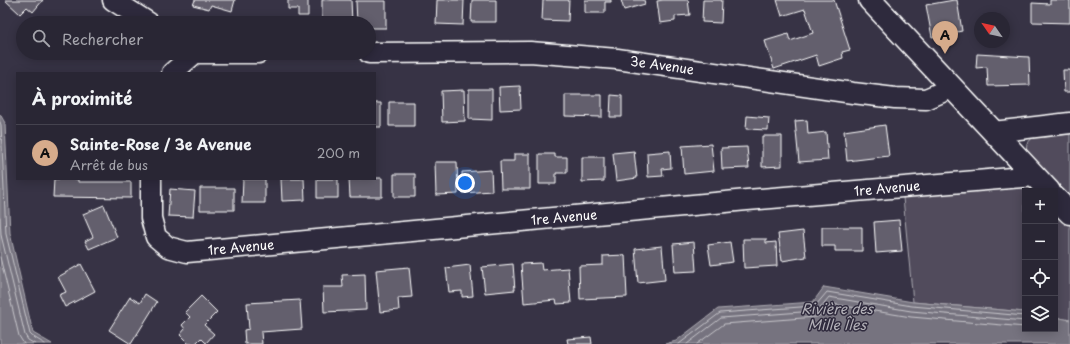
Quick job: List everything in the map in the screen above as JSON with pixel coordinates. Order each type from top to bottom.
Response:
[{"type":"street","points":[[113,0],[138,16]]},
{"type":"street","points":[[870,0],[1042,184]]},
{"type":"street","name":"3e Avenue","points":[[376,53],[530,52],[616,59],[895,98],[926,99],[951,88]]},
{"type":"street","points":[[173,72],[187,60]]},
{"type":"street","points":[[993,132],[1070,123]]},
{"type":"street","name":"1re Avenue","points":[[151,180],[151,218],[156,237],[168,247],[187,252],[748,200],[1042,184]]},
{"type":"street","points":[[1058,201],[1070,213]]},
{"type":"shaded area","points":[[1070,134],[1070,196],[1026,152],[1027,144],[1032,138]]},
{"type":"shaded area","points":[[1035,176],[1045,188],[1022,188],[1022,312],[913,302],[902,187]]},
{"type":"shaded area","points":[[1058,201],[1070,215],[1070,320],[1058,318]]},
{"type":"water","points":[[0,114],[5,123],[10,233],[33,333],[52,344],[0,344]]},
{"type":"water","name":"Rivière des Mille Îles","points":[[824,287],[913,302],[1022,312],[1022,332],[1058,332],[1058,318],[1070,320],[1070,344],[665,344],[676,341],[718,309],[813,302]]},
{"type":"building","points":[[5,0],[43,0],[33,12],[27,7],[20,14]]},
{"type":"building","points":[[195,0],[235,0],[232,11],[211,5],[209,9],[193,5]]},
{"type":"building","points":[[288,0],[308,0],[308,16],[298,16],[298,9],[288,9]]},
{"type":"building","points":[[322,0],[351,0],[352,16],[322,16]]},
{"type":"building","points":[[437,0],[464,0],[463,25],[436,24]]},
{"type":"building","points":[[472,0],[496,0],[496,22],[471,22]]},
{"type":"building","points":[[543,0],[569,0],[568,21],[542,20]]},
{"type":"building","points":[[585,0],[611,0],[611,2],[605,2],[605,13],[585,13]]},
{"type":"building","points":[[621,0],[644,0],[645,4],[624,10]]},
{"type":"building","points":[[688,0],[690,15],[675,16],[675,21],[660,23],[657,1]]},
{"type":"building","points":[[703,0],[722,0],[721,23],[702,22]]},
{"type":"building","points":[[777,0],[834,0],[850,50],[842,52],[843,58],[819,66],[816,55],[774,69],[765,41],[788,34],[790,41],[813,33],[805,9],[782,16]]},
{"type":"building","points":[[957,0],[962,31],[932,37],[926,5]]},
{"type":"building","points":[[1050,0],[1070,0],[1070,23],[1032,22],[1032,3],[1050,4]]},
{"type":"building","points":[[356,1],[386,1],[386,28],[376,28],[376,16],[357,16]]},
{"type":"building","points":[[977,54],[1029,57],[1030,85],[988,86],[987,67],[976,68]]},
{"type":"building","points":[[1063,70],[1070,70],[1070,92],[1064,92]]},
{"type":"building","points":[[520,86],[521,109],[500,110],[499,87]]},
{"type":"building","points":[[469,89],[492,89],[492,120],[469,119]]},
{"type":"building","points":[[464,90],[465,121],[442,122],[441,91]]},
{"type":"building","points":[[565,95],[602,95],[602,117],[565,116]]},
{"type":"building","points":[[611,95],[622,96],[622,117],[610,117]]},
{"type":"building","points":[[389,102],[414,102],[414,126],[389,126]]},
{"type":"building","points":[[376,103],[381,103],[381,127],[376,127]]},
{"type":"building","points":[[747,116],[769,118],[768,130],[746,129]]},
{"type":"building","points":[[807,120],[808,134],[826,132],[828,160],[799,162],[795,121]]},
{"type":"building","points":[[885,125],[889,156],[847,161],[844,131]]},
{"type":"building","points":[[762,136],[782,136],[782,166],[762,167]]},
{"type":"building","points":[[711,144],[714,171],[684,174],[682,146]]},
{"type":"building","points":[[747,147],[749,168],[722,169],[721,148]]},
{"type":"building","points":[[634,151],[637,178],[616,181],[613,153]]},
{"type":"building","points":[[670,151],[671,168],[662,169],[663,176],[648,177],[647,153]]},
{"type":"building","points":[[514,154],[530,154],[530,189],[501,189],[500,161],[514,161]]},
{"type":"building","points":[[539,154],[555,154],[555,157],[567,157],[567,173],[556,173],[556,184],[539,184]]},
{"type":"building","points":[[582,157],[604,157],[604,181],[582,182]]},
{"type":"building","points":[[435,162],[457,162],[458,194],[436,195]]},
{"type":"building","points":[[491,170],[492,191],[463,193],[462,172]]},
{"type":"building","points":[[394,174],[415,174],[415,197],[394,197]]},
{"type":"building","points":[[376,178],[382,178],[382,197],[350,197],[349,180],[376,180]]},
{"type":"building","points":[[54,180],[78,180],[78,182],[131,182],[131,198],[53,197]]},
{"type":"building","points":[[243,180],[265,180],[265,203],[242,203]]},
{"type":"building","points":[[281,180],[304,180],[305,200],[282,201]]},
{"type":"building","points":[[317,180],[338,180],[338,198],[317,198]]},
{"type":"building","points":[[200,188],[234,188],[234,210],[200,210]]},
{"type":"building","points":[[170,189],[195,191],[193,217],[168,216]]},
{"type":"building","points":[[104,205],[117,237],[89,249],[85,241],[93,237],[83,214]]},
{"type":"building","points":[[899,220],[902,251],[876,253],[874,222]]},
{"type":"building","points":[[822,227],[862,227],[862,251],[835,251],[835,246],[822,246]]},
{"type":"building","points":[[803,231],[806,257],[782,261],[778,234]]},
{"type":"building","points":[[743,239],[766,239],[766,243],[776,242],[777,266],[744,268]]},
{"type":"building","points":[[694,242],[696,271],[675,272],[673,244]]},
{"type":"building","points":[[730,242],[733,262],[711,265],[708,245]]},
{"type":"building","points":[[662,246],[665,280],[638,283],[635,249]]},
{"type":"building","points":[[625,255],[627,297],[580,299],[579,266],[603,265],[603,256]]},
{"type":"building","points":[[541,263],[542,270],[568,268],[571,303],[557,304],[556,300],[524,303],[521,264]]},
{"type":"building","points":[[81,264],[95,291],[65,307],[59,295],[66,292],[58,277]]},
{"type":"building","points":[[513,264],[515,290],[485,293],[482,267]]},
{"type":"building","points":[[470,265],[473,296],[462,297],[462,291],[449,292],[446,268]]},
{"type":"building","points":[[409,267],[412,297],[398,298],[399,310],[380,312],[376,270]]},
{"type":"building","points":[[365,274],[366,310],[324,312],[323,287],[343,287],[342,275]]},
{"type":"building","points":[[145,294],[157,302],[131,344],[109,330],[130,297],[140,303]]},
{"type":"building","points":[[201,296],[217,312],[204,325],[214,334],[206,343],[201,338],[195,344],[189,344],[180,335],[185,329],[182,325],[190,317],[185,312]]},
{"type":"building","points":[[300,300],[302,329],[261,332],[262,344],[245,344],[244,330],[249,329],[247,303]]},
{"type":"building","points":[[591,337],[592,344],[568,344],[567,339]]},
{"type":"place","name":"Sainte-Rose / 3e Avenue","points":[[945,54]]}]
